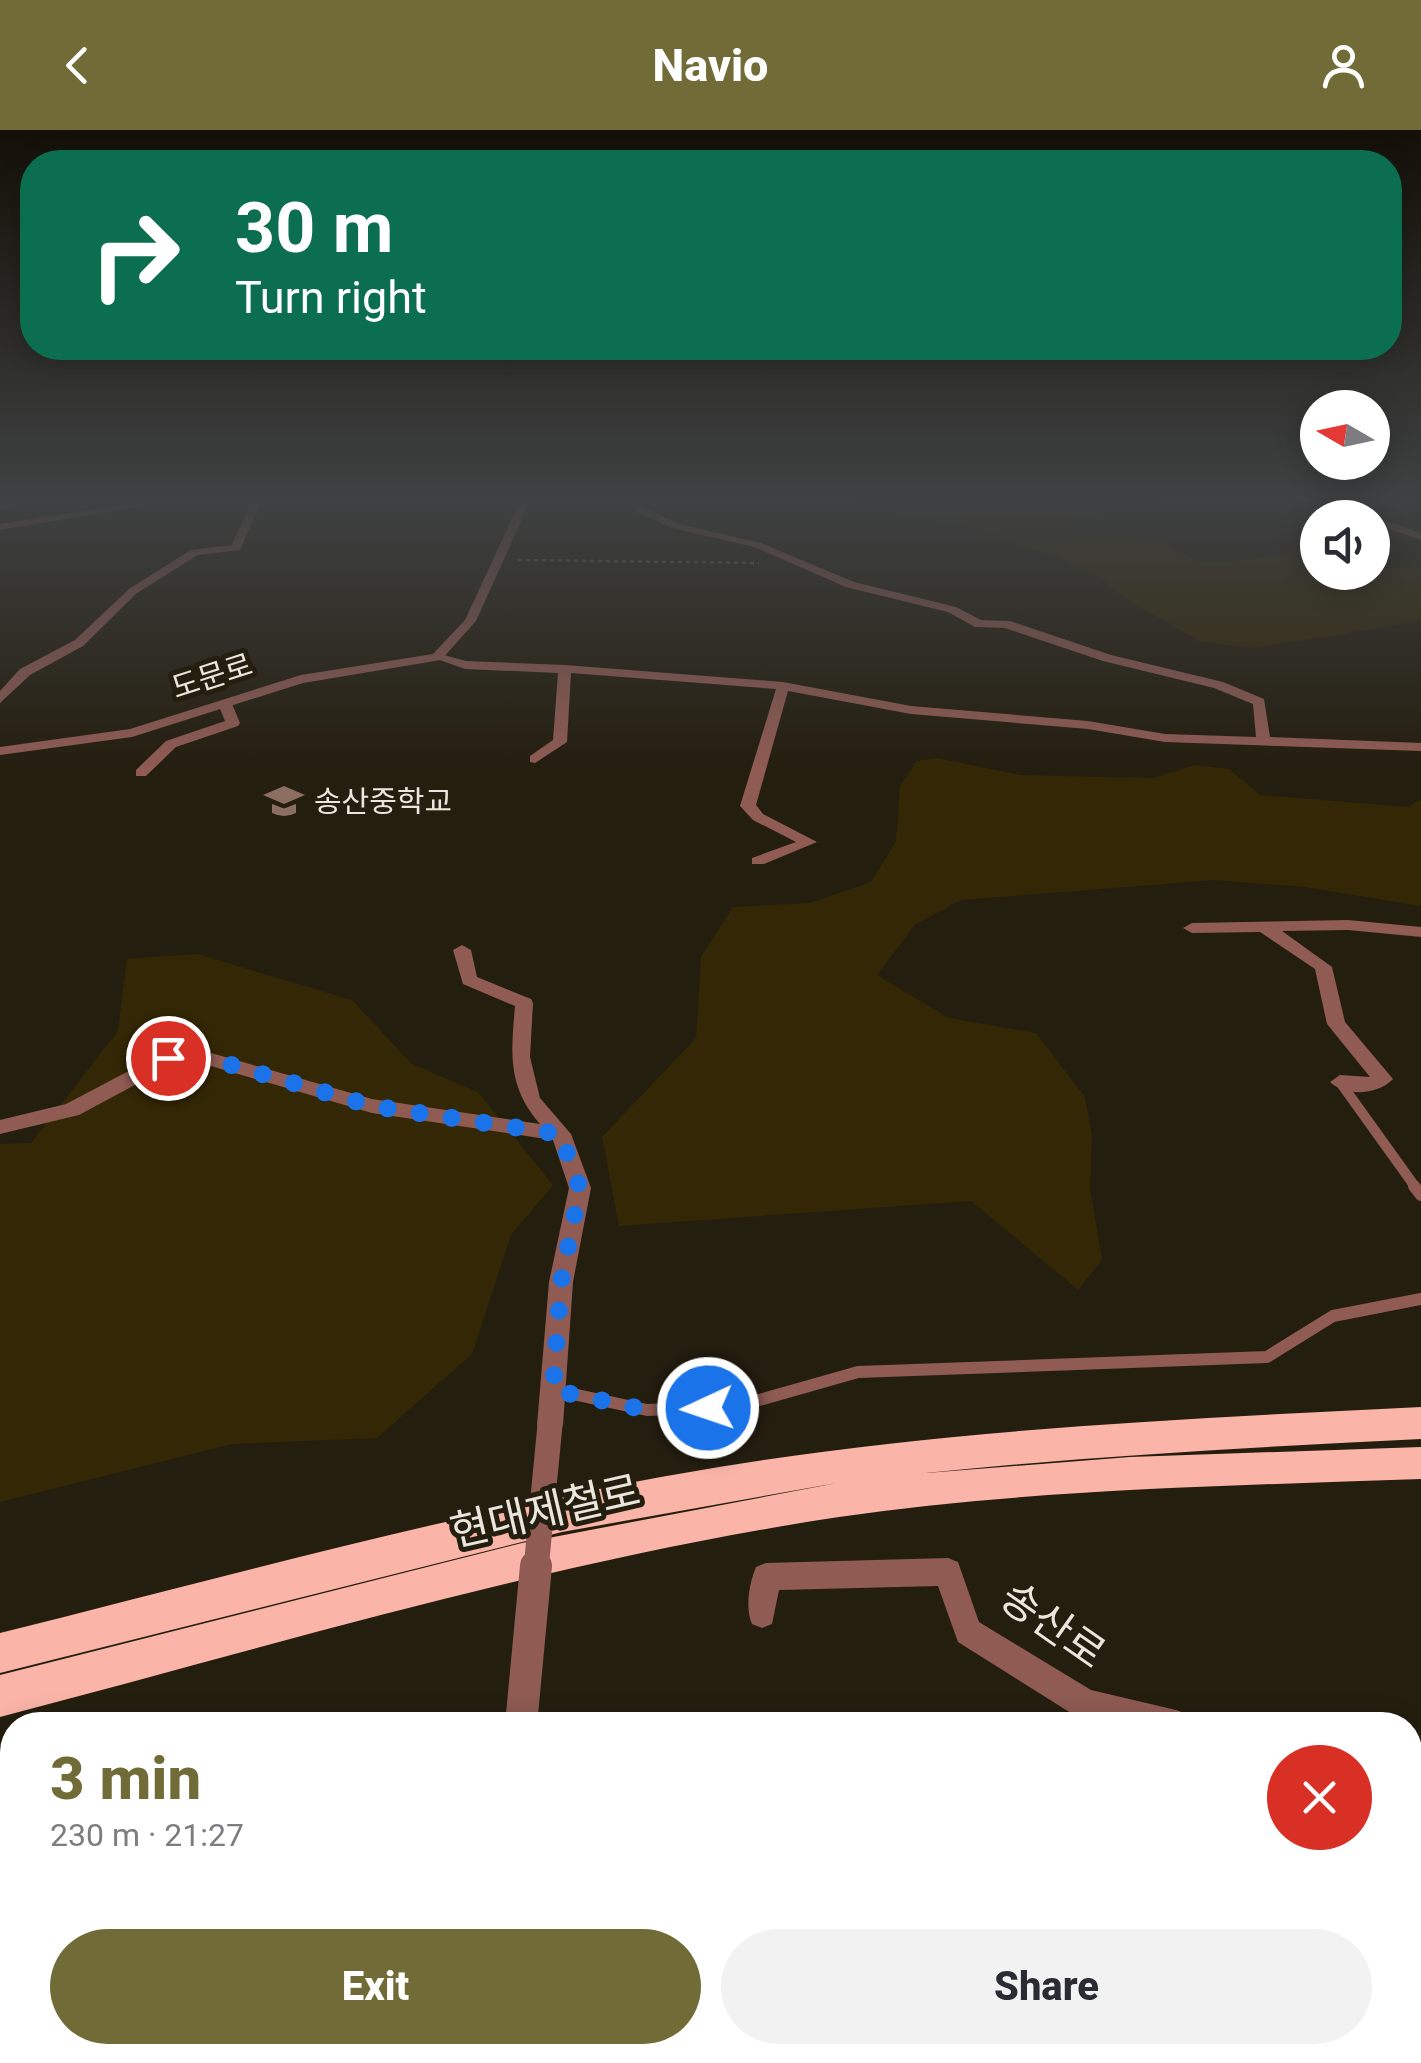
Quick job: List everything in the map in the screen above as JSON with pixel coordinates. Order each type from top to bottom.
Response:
[{"type":"highway","name":"현대제철로","points":[[0,1653],[584,1511],[748,1479],[1039,1445],[1415,1423]]},
{"type":"highway","name":"현대제철로","points":[[0,1696],[591,1546],[841,1500],[989,1484],[1421,1463]]},
{"type":"street","points":[[0,700],[25,672],[78,643],[140,587]]},
{"type":"street","points":[[437,657],[470,621],[486,587]]},
{"type":"street","points":[[855,587],[952,609],[979,624],[1006,624],[1107,658],[1218,685],[1259,702],[1264,741]]},
{"type":"street","name":"도문로","points":[[0,751],[132,733],[301,679],[437,657],[465,665],[783,686],[911,710],[1088,725],[1165,738],[1421,747]]},
{"type":"street","points":[[535,759],[560,742],[565,669]]},
{"type":"street","points":[[758,861],[808,842],[758,817],[748,806],[783,686]]},
{"type":"street","points":[[141,773],[171,744],[233,724],[225,704]]},
{"type":"street","points":[[1264,926],[1323,967],[1336,1024],[1382,1080],[1370,1086],[1340,1082]]},
{"type":"street","points":[[1192,928],[1348,926],[1421,932]]},
{"type":"street","points":[[462,950],[469,980],[524,1003],[520,1057],[530,1100],[560,1134],[580,1188],[561,1282],[522,1712]]},
{"type":"street","points":[[0,1128],[72,1110],[168,1058],[204,1057],[372,1106],[560,1134]]},
{"type":"street","name":"송산로","points":[[762,1614],[766,1577],[948,1572],[968,1632],[1085,1704],[1120,1712]]},
{"type":"lane","points":[[1340,1082],[1421,1195]]},
{"type":"lane","points":[[553,1390],[647,1410],[738,1406],[858,1372],[1267,1357],[1334,1316],[1421,1299]]},
{"type":"shaded area","points":[[1112,587],[1421,587],[1421,621],[1254,648],[1201,642]]},
{"type":"shaded area","points":[[937,758],[1020,775],[1153,778],[1195,765],[1229,769],[1260,795],[1408,807],[1421,799],[1421,906],[1304,887],[1214,880],[961,900],[916,924],[877,975],[949,1018],[1036,1033],[1085,1097],[1092,1137],[1090,1188],[1102,1260],[1078,1290],[971,1201],[619,1226],[602,1137],[696,1038],[701,957],[733,907],[810,903],[871,882],[896,841],[900,786],[917,761]]},
{"type":"shaded area","points":[[197,954],[352,1000],[412,1064],[478,1092],[553,1185],[511,1235],[472,1354],[377,1438],[232,1444],[0,1502],[0,1144],[31,1143],[118,1031],[127,959]]},
{"type":"place","name":"송산중학교","points":[[284,801]]},
{"type":"route","points":[[168,1058],[204,1057],[372,1106],[560,1134],[580,1188],[561,1282],[553,1390],[647,1410],[708,1408]]}]
